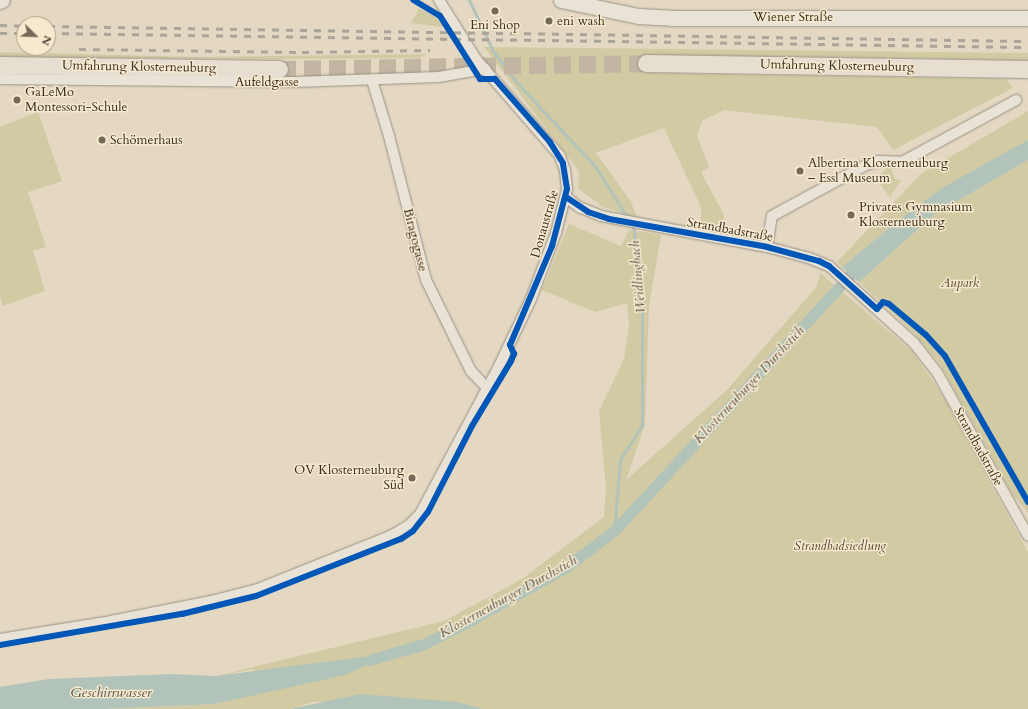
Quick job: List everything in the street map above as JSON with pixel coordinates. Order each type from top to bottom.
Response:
[{"type":"main road","name":"Umfahrung Klosterneuburg","points":[[646,63],[1028,69]]},
{"type":"main road","name":"Umfahrung Klosterneuburg","points":[[0,65],[278,69]]},
{"type":"street","name":"Donaustraße","points":[[0,639],[215,600],[307,571],[392,535],[409,525],[420,514],[464,431],[483,384],[531,299],[556,233],[566,197],[565,170],[560,156],[485,69],[463,40],[439,0]]},
{"type":"street","name":"Wiener Straße","points":[[561,0],[638,16],[672,18],[1028,18]]},
{"type":"street","name":"Aufeldgasse","points":[[0,79],[294,82],[439,77],[485,69]]},
{"type":"street","name":"Biragogasse","points":[[372,80],[389,136],[426,280],[471,371],[483,384]]},
{"type":"street","points":[[767,247],[772,216],[866,165],[878,161],[902,162],[1016,100]]},
{"type":"street","name":"Strandbadstraße","points":[[566,197],[583,209],[609,219],[767,247],[809,258],[829,266],[914,343],[938,374],[1028,536]]},
{"type":"green space","points":[[419,8],[442,21],[444,27],[411,23]]},
{"type":"green space","points":[[484,47],[1028,53],[1028,60],[641,55],[642,73],[1006,79],[1013,88],[893,150],[877,127],[724,110],[702,121],[697,136],[709,167],[701,172],[724,215],[722,228],[715,231],[701,228],[701,207],[664,128],[596,153],[631,202],[637,218],[603,207],[578,188],[579,171]]},
{"type":"green space","points":[[0,52],[16,52],[16,56],[56,56],[56,53],[193,57],[427,54],[418,58],[280,59],[0,57]]},
{"type":"green space","points":[[1028,111],[1028,140],[904,216],[842,267],[837,262],[921,174]]},
{"type":"green space","points":[[38,112],[62,181],[28,192],[46,247],[33,251],[45,291],[3,306],[0,296],[0,127]]},
{"type":"green space","name":"Aupark","points":[[1028,160],[1028,513],[1013,495],[940,364],[912,331],[859,282],[935,214]]},
{"type":"green space","points":[[890,166],[895,179],[901,180],[890,197],[875,178]]},
{"type":"green space","name":"Strandbadsiedlung","points":[[569,224],[621,246],[629,230],[661,235],[649,306],[645,425],[626,480],[727,390],[817,286],[820,273],[913,352],[943,396],[1028,552],[1028,709],[483,709],[458,702],[313,702],[290,709],[105,709],[214,704],[260,693],[254,669],[216,676],[444,621],[522,579],[604,517],[606,488],[599,411],[624,359],[629,324],[627,303],[595,312],[542,290]]},
{"type":"water","points":[[1028,140],[1028,160],[935,214],[859,282],[842,267],[904,216],[942,188]]},
{"type":"water","name":"Geschirrwasser","points":[[363,657],[383,657],[345,675],[214,704],[105,709],[0,709],[0,687],[49,679],[172,674],[216,676]]},
{"type":"water","points":[[361,694],[458,702],[483,709],[290,709]]},
{"type":"waterway","name":"Weidlingbach","points":[[469,0],[493,51],[518,84],[595,166],[628,219]]},
{"type":"waterway","name":"Weidlingbach","points":[[614,531],[620,460],[642,425],[642,299],[634,230],[630,223]]},
{"type":"waterway","name":"Klosterneuburger Durchstich","points":[[369,660],[424,644],[466,623],[565,568],[614,531],[861,263]]},
{"type":"tunnel","points":[[279,69],[646,63]]},
{"type":"railway","points":[[0,25],[16,26]]},
{"type":"railway","points":[[56,26],[1028,41]]},
{"type":"railway","points":[[0,33],[16,33]]},
{"type":"railway","points":[[56,33],[1028,47]]},
{"type":"railway","points":[[79,49],[302,52],[430,50]]},
{"type":"cycle path","points":[[0,645],[182,614],[256,596],[401,539],[413,531],[428,512],[472,426],[511,361],[514,354],[510,345],[552,246],[567,189],[563,163],[550,142],[495,79],[480,79],[440,16],[413,0]]},
{"type":"cycle path","points":[[566,197],[588,212],[609,219],[767,247],[819,261],[829,266],[877,309],[883,302],[889,304],[926,335],[945,356],[1028,502]]},
{"type":"place","name":"Eni Shop","points":[[495,11]]},
{"type":"place","name":"eni wash","points":[[549,21]]},
{"type":"place","name":"GaLeMo Montessori-Schule","points":[[17,100]]},
{"type":"place","name":"Schömerhaus","points":[[102,140]]},
{"type":"place","name":"Albertina Klosterneuburg – Essl Museum","points":[[800,171]]},
{"type":"place","name":"Privates Gymnasium Klosterneuburg","points":[[851,215]]},
{"type":"place","name":"OV Klosterneuburg Süd","points":[[412,478]]}]
